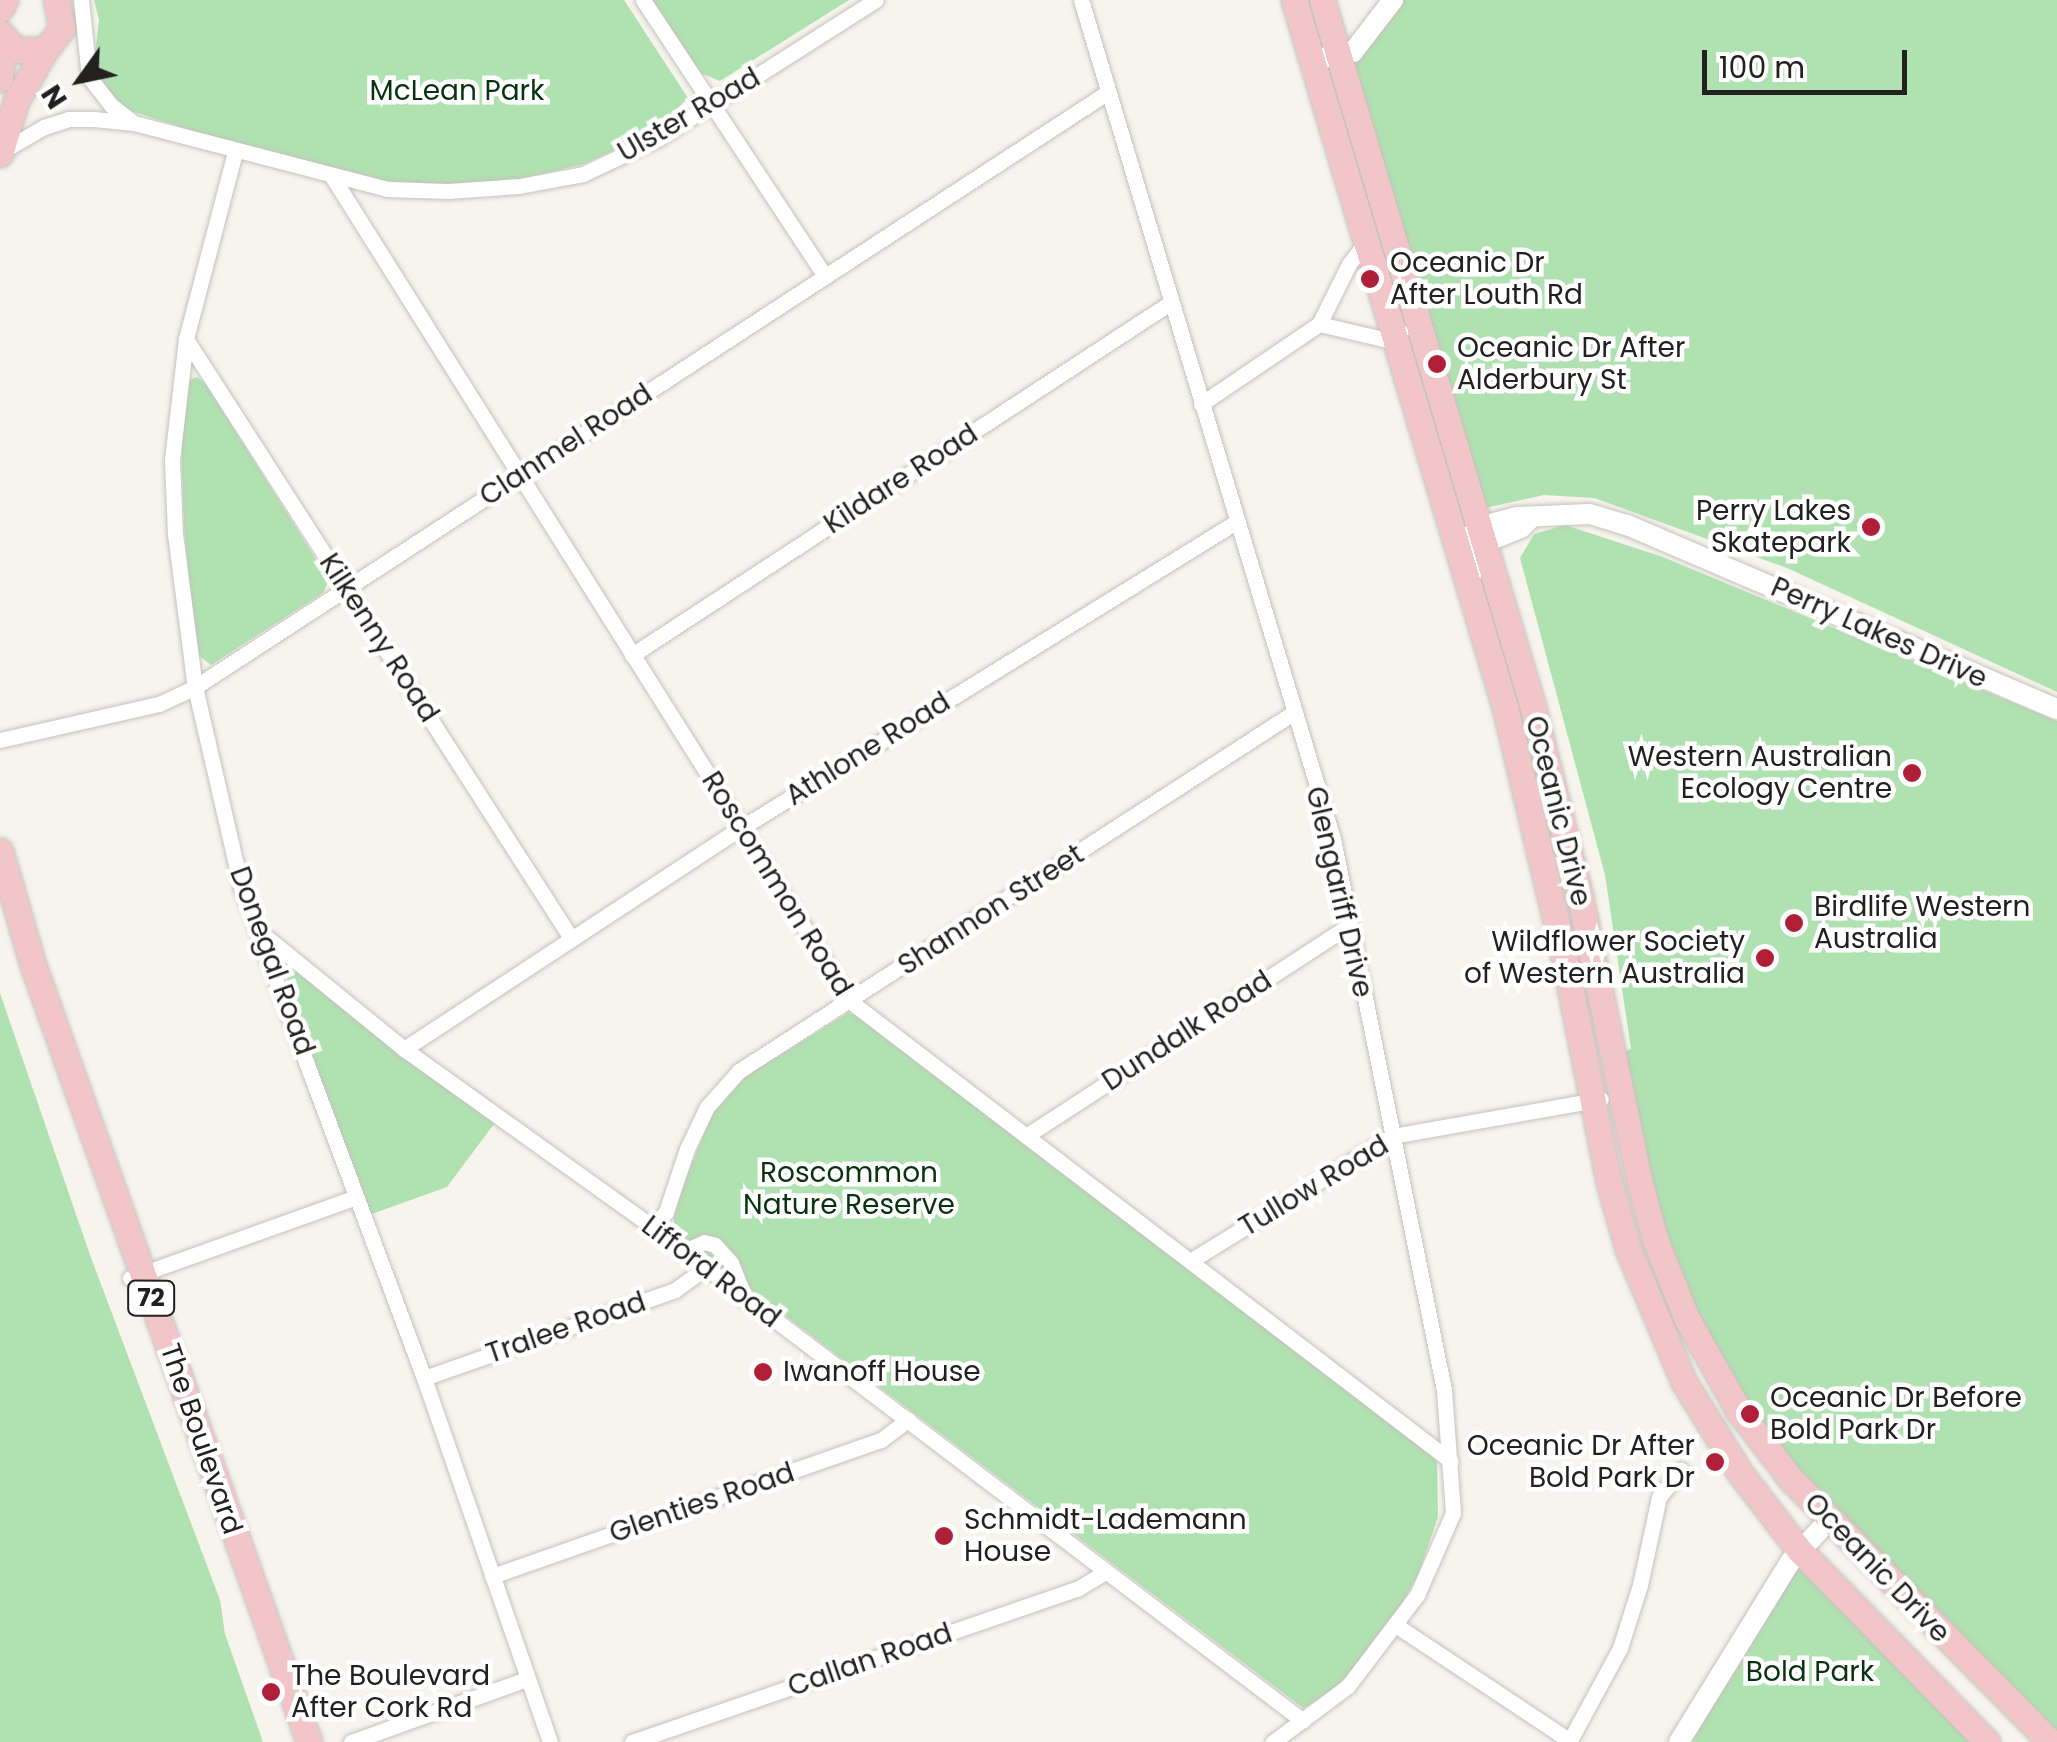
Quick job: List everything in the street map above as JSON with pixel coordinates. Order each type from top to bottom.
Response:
[{"type":"main road","points":[[0,8],[5,0]]},
{"type":"main road","points":[[0,153],[16,101],[62,28],[56,0]]},
{"type":"main road","name":"Oceanic Drive","points":[[1294,0],[1526,788],[1591,1101],[1628,1249],[1684,1382],[1740,1474],[1799,1550],[1988,1742]]},
{"type":"main road","name":"Oceanic Drive","points":[[1322,0],[1564,826],[1620,1096],[1656,1242],[1687,1319],[1738,1411],[1829,1520],[2050,1742]]},
{"type":"main road","points":[[2,36],[22,52],[45,50]]},
{"type":"main road","points":[[0,79],[2,36]]},
{"type":"main road","name":"The Boulevard","points":[[0,851],[33,965],[136,1276],[296,1742]]},
{"type":"main road","name":"The Boulevard","points":[[0,898],[308,1742]]},
{"type":"street","name":"Ulster Road","points":[[81,0],[89,77],[112,106],[134,123]]},
{"type":"street","points":[[642,0],[825,276]]},
{"type":"street","name":"Ulster Road","points":[[0,153],[44,127],[68,120],[134,123],[387,189],[448,191],[519,186],[583,174],[659,138],[876,0]]},
{"type":"street","name":"Glengariff Drive","points":[[1081,0],[1333,839],[1444,1390],[1453,1513],[1417,1596],[1348,1686],[1273,1742]]},
{"type":"street","points":[[1312,60],[1339,57],[1360,47],[1394,0]]},
{"type":"street","name":"Clanmel Road","points":[[0,740],[159,704],[195,687],[1108,92]]},
{"type":"street","name":"Donegal Road","points":[[235,152],[186,339],[172,460],[175,534],[195,687],[242,890],[262,933],[424,1378],[550,1742]]},
{"type":"street","name":"Roscommon Road","points":[[333,178],[851,1002],[1451,1461]]},
{"type":"street","points":[[1201,404],[1319,324],[1360,250],[1396,248]]},
{"type":"street","name":"Kildare Road","points":[[632,655],[1170,303]]},
{"type":"street","points":[[1319,324],[1383,339],[1395,335],[1416,317]]},
{"type":"street","name":"Kilkenny Road","points":[[186,339],[571,938]]},
{"type":"street","points":[[1446,511],[1466,529],[1479,533],[1470,558],[1474,605]]},
{"type":"street","name":"Perry Lakes Drive","points":[[1479,533],[1504,519],[1529,520],[1560,513],[1590,514],[1627,524],[2057,710]]},
{"type":"street","name":"Athlone Road","points":[[404,1049],[741,828],[1236,522]]},
{"type":"street","name":"Shannon Street","points":[[653,1227],[666,1212],[687,1149],[708,1108],[739,1071],[851,1002],[1293,712]]},
{"type":"street","name":"Dundalk Road","points":[[1026,1136],[1348,926]]},
{"type":"street","name":"Lifford Road","points":[[262,933],[404,1049],[653,1227],[1304,1721]]},
{"type":"street","name":"Tullow Road","points":[[1192,1260],[1392,1136],[1620,1096]]},
{"type":"street","points":[[136,1276],[356,1197]]},
{"type":"street","points":[[682,1252],[704,1242],[715,1245],[731,1263],[746,1300]]},
{"type":"street","name":"Tralee Road","points":[[424,1378],[674,1290],[704,1269]]},
{"type":"street","name":"Glenties Road","points":[[492,1576],[881,1440],[908,1420]]},
{"type":"street","points":[[1397,1626],[1570,1741],[1620,1648],[1635,1604],[1658,1497],[1681,1470]]},
{"type":"street","points":[[1679,1742],[1799,1550],[1829,1520]]},
{"type":"street","name":"Callan Road","points":[[632,1742],[1077,1589],[1106,1572]]},
{"type":"street","points":[[351,1742],[527,1679]]},
{"type":"green space","name":"McLean Park","points":[[94,0],[624,0],[688,98],[655,131],[584,164],[521,179],[449,185],[387,181],[215,138],[122,108],[93,70],[99,20]]},
{"type":"green space","points":[[652,0],[849,0],[720,81],[700,73]]},
{"type":"green space","points":[[1402,0],[2057,0],[2057,692],[1787,568],[1594,498],[1544,495],[1480,509],[1351,62]]},
{"type":"green space","points":[[197,377],[205,383],[329,580],[323,593],[211,665],[197,654],[184,527],[181,434],[188,381]]},
{"type":"green space","points":[[1565,525],[1663,557],[2057,721],[2057,1738],[1796,1473],[1719,1363],[1665,1240],[1618,1054],[1631,1049],[1605,875],[1520,558],[1534,534]]},
{"type":"green space","points":[[299,971],[497,1120],[447,1187],[369,1215],[288,988],[287,976]]},
{"type":"green space","points":[[0,993],[90,1255],[220,1600],[225,1634],[263,1742],[0,1742]]},
{"type":"green space","name":"Roscommon Nature Reserve","points":[[848,1013],[858,1016],[1437,1460],[1438,1517],[1419,1573],[1382,1640],[1329,1695],[1303,1708],[675,1232],[673,1210],[713,1111],[738,1081]]},
{"type":"green space","name":"Bold Park","points":[[1798,1556],[1970,1742],[1688,1742]]},
{"type":"place","name":"Oceanic Dr After Louth Rd","points":[[1370,279]]},
{"type":"place","name":"Oceanic Dr After Alderbury St","points":[[1437,364]]},
{"type":"place","name":"Perry Lakes Skatepark","points":[[1871,527]]},
{"type":"place","name":"Western Australian Ecology Centre","points":[[1912,773]]},
{"type":"place","name":"Birdlife Western Australia","points":[[1794,923]]},
{"type":"place","name":"Wildflower Society of Western Australia","points":[[1765,958]]},
{"type":"place","name":"Iwanoff House","points":[[763,1372]]},
{"type":"place","name":"Oceanic Dr Before Bold Park Dr","points":[[1750,1414]]},
{"type":"place","name":"Oceanic Dr After Bold Park Dr","points":[[1715,1462]]},
{"type":"place","name":"Schmidt-Lademann House","points":[[944,1536]]},
{"type":"place","name":"The Boulevard After Cork Rd","points":[[271,1692]]}]
